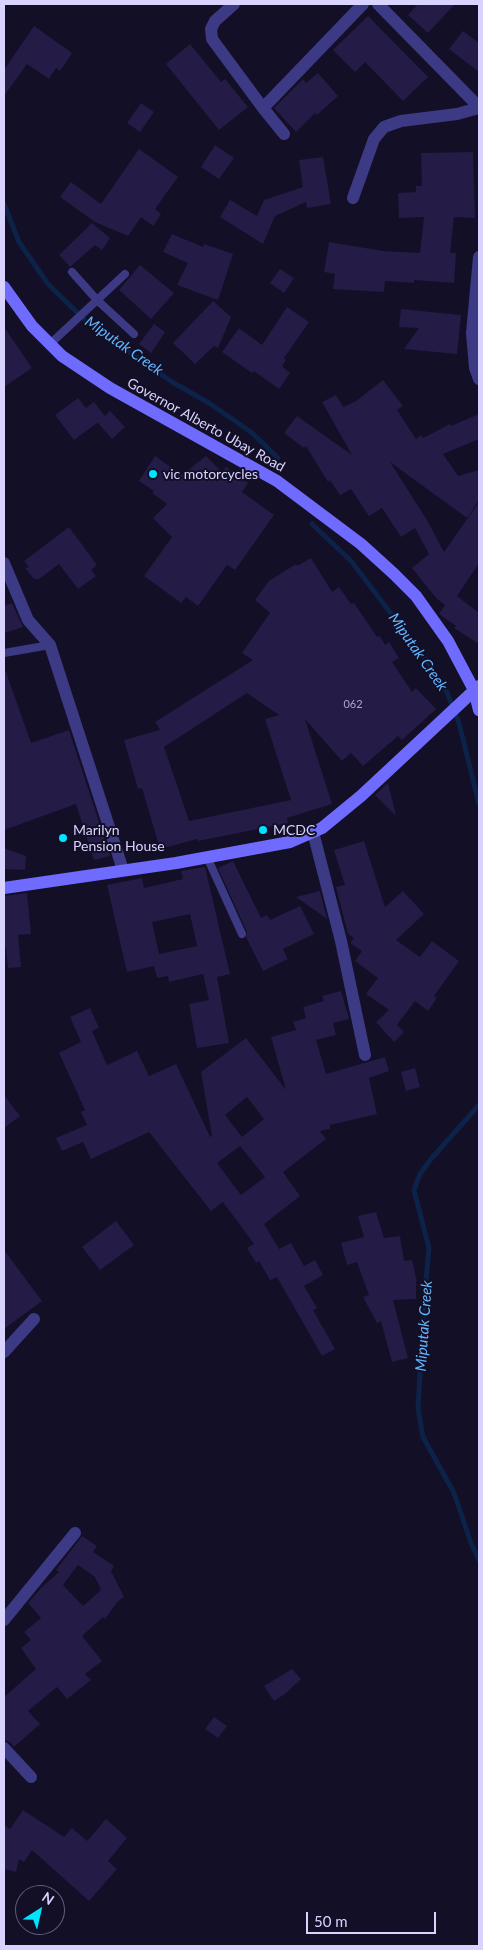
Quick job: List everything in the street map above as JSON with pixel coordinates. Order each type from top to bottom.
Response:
[{"type":"main road","name":"Governor Alberto Ubay Road","points":[[4,287],[32,326],[62,356],[110,388],[277,481],[361,544],[416,596],[448,640],[476,688],[479,710]]},
{"type":"main road","points":[[4,888],[207,857],[290,842],[322,828],[361,796],[476,688]]},
{"type":"street","points":[[234,4],[215,22],[211,29],[212,39],[262,108],[284,134]]},
{"type":"street","points":[[262,108],[363,4]]},
{"type":"street","points":[[353,198],[374,139],[384,127],[401,121],[457,114],[479,108],[378,4]]},
{"type":"street","points":[[479,257],[472,333],[475,368],[479,379]]},
{"type":"street","points":[[4,563],[28,620],[50,645],[123,870]]},
{"type":"street","points":[[313,832],[341,941],[365,1054]]},
{"type":"street","points":[[4,1352],[34,1319]]},
{"type":"street","points":[[4,1620],[75,1533]]},
{"type":"street","points":[[4,1748],[31,1777]]},
{"type":"lane","points":[[72,272],[97,300],[134,334]]},
{"type":"lane","points":[[50,344],[126,274]]},
{"type":"lane","points":[[4,653],[50,645]]},
{"type":"lane","points":[[207,857],[242,934]]},
{"type":"building","points":[[418,4],[455,4],[428,33],[408,15]]},
{"type":"building","points":[[368,16],[428,77],[403,101],[365,62],[355,72],[333,50]]},
{"type":"building","points":[[34,26],[72,53],[60,71],[56,68],[49,79],[27,64],[4,96],[4,70]]},
{"type":"building","points":[[463,31],[479,43],[479,72],[449,49]]},
{"type":"building","points":[[190,44],[221,82],[225,79],[248,107],[219,130],[166,64]]},
{"type":"building","points":[[318,73],[338,96],[317,115],[315,113],[296,132],[274,108],[303,79],[306,83]]},
{"type":"building","points":[[141,103],[154,112],[140,132],[127,123]]},
{"type":"building","points":[[215,145],[234,158],[219,179],[201,167]]},
{"type":"building","points":[[139,149],[178,177],[155,209],[161,214],[153,226],[141,217],[128,236],[95,222],[60,197],[71,182],[101,204]]},
{"type":"building","points":[[473,152],[475,218],[454,217],[450,253],[456,253],[454,283],[414,280],[414,283],[385,281],[384,292],[333,289],[335,274],[324,272],[329,242],[383,251],[420,253],[424,217],[399,218],[398,193],[416,192],[416,186],[422,186],[421,153]]},
{"type":"building","points":[[323,157],[331,204],[307,208],[306,202],[275,216],[263,244],[220,217],[230,200],[257,216],[264,200],[303,187],[299,160]]},
{"type":"building","points":[[92,223],[110,238],[102,250],[95,245],[70,267],[59,255]]},
{"type":"building","points":[[172,234],[203,247],[204,244],[233,254],[218,300],[177,285],[188,263],[163,252]]},
{"type":"building","points":[[140,265],[174,293],[151,319],[119,290]]},
{"type":"building","points":[[280,269],[294,278],[284,293],[270,283]]},
{"type":"building","points":[[213,301],[231,317],[218,348],[214,346],[195,364],[173,343]]},
{"type":"building","points":[[287,307],[309,322],[284,358],[286,360],[282,366],[290,373],[279,389],[222,352],[239,328],[262,345]]},
{"type":"building","points":[[401,309],[461,315],[457,354],[404,349],[419,328],[399,327]]},
{"type":"building","points":[[154,324],[165,332],[151,353],[139,344]]},
{"type":"building","points":[[4,327],[32,368],[4,387]]},
{"type":"building","points":[[383,380],[403,406],[397,410],[416,439],[421,435],[423,438],[450,424],[451,426],[479,414],[479,439],[443,454],[458,476],[479,470],[479,500],[467,518],[390,462],[427,520],[444,552],[479,502],[479,563],[457,596],[479,613],[479,644],[454,628],[456,626],[439,614],[445,605],[437,599],[412,568],[429,554],[415,528],[401,537],[382,508],[369,516],[351,489],[340,495],[330,480],[328,482],[306,446],[304,448],[284,433],[297,416],[352,455],[322,402],[336,395],[343,407],[356,401]]},
{"type":"building","points":[[78,398],[86,408],[94,402],[105,416],[110,411],[125,427],[112,439],[98,423],[100,421],[74,440],[55,415]]},
{"type":"building","points":[[155,456],[182,475],[206,456],[222,472],[226,467],[248,483],[242,492],[274,515],[235,570],[227,565],[198,606],[186,597],[181,603],[144,576],[172,537],[153,518],[167,504],[152,493],[154,491],[139,481]]},
{"type":"building","points":[[69,527],[97,565],[91,570],[96,576],[78,589],[59,564],[39,579],[34,579],[25,568],[29,567],[24,561]]},
{"type":"building","points":[[311,558],[332,592],[339,587],[351,604],[354,603],[377,637],[380,636],[385,645],[389,642],[399,658],[392,662],[412,692],[416,688],[436,709],[402,740],[398,736],[363,766],[351,753],[342,761],[305,719],[332,804],[287,818],[288,823],[198,841],[197,839],[160,849],[142,788],[138,789],[124,740],[160,730],[155,722],[253,660],[242,653],[270,613],[255,600],[269,581],[296,564],[297,566]],"holes":[[[247,693],[279,715],[265,719],[291,800],[189,821],[164,747]]]},
{"type":"building","points":[[12,603],[23,627],[4,633],[4,606]]},
{"type":"building","points":[[6,672],[31,743],[69,730],[110,856],[94,860],[76,804],[4,830],[4,673]]},
{"type":"building","points":[[388,783],[396,816],[375,795]]},
{"type":"building","points":[[364,841],[385,907],[403,891],[424,914],[396,940],[420,957],[432,941],[459,961],[434,996],[437,998],[428,1011],[415,1001],[397,1025],[404,1032],[394,1042],[376,1022],[389,1010],[366,994],[378,978],[355,961],[362,951],[350,943],[354,938],[348,934],[336,887],[345,885],[334,850]]},
{"type":"building","points":[[4,848],[26,856],[25,870],[4,869]]},
{"type":"building","points":[[233,861],[261,918],[267,915],[270,920],[300,906],[314,934],[283,949],[288,959],[263,971],[246,937],[247,932],[218,868]]},
{"type":"building","points":[[205,867],[230,974],[217,977],[229,1043],[197,1048],[189,1004],[209,1000],[203,974],[169,982],[168,976],[157,978],[154,966],[127,972],[107,885],[142,878],[144,888],[183,879],[181,871]],"holes":[[[190,914],[197,946],[159,954],[152,922]]]},
{"type":"building","points":[[320,891],[327,919],[296,897]]},
{"type":"building","points":[[27,893],[31,934],[18,935],[21,967],[8,968],[6,948],[4,949],[4,896]]},
{"type":"building","points":[[341,991],[349,1019],[333,1023],[336,1035],[316,1040],[326,1074],[385,1057],[389,1071],[369,1078],[377,1114],[330,1125],[330,1129],[320,1131],[326,1139],[283,1172],[300,1196],[264,1224],[279,1249],[291,1243],[304,1266],[315,1260],[323,1275],[304,1286],[317,1308],[313,1310],[335,1349],[322,1356],[277,1277],[270,1280],[259,1261],[256,1263],[247,1248],[254,1244],[223,1202],[211,1211],[149,1132],[91,1159],[83,1142],[62,1151],[56,1138],[87,1125],[81,1112],[85,1110],[59,1053],[81,1042],[70,1017],[90,1008],[99,1028],[92,1031],[107,1065],[137,1051],[149,1076],[176,1064],[210,1137],[212,1136],[201,1072],[246,1038],[286,1090],[271,1037],[296,1030],[293,1022],[306,1018],[303,1007],[324,1001],[322,996]],"holes":[[[247,1097],[264,1119],[242,1137],[225,1115]],[[240,1146],[265,1177],[241,1195],[217,1163]]]},
{"type":"building","points":[[415,1068],[420,1087],[406,1091],[401,1072]]},
{"type":"building","points":[[4,1095],[20,1116],[4,1128]]},
{"type":"building","points":[[376,1212],[384,1238],[400,1236],[404,1261],[412,1260],[417,1281],[416,1299],[393,1300],[408,1358],[392,1362],[381,1321],[377,1323],[363,1297],[369,1295],[357,1262],[347,1265],[341,1243],[364,1237],[358,1216]]},
{"type":"building","points":[[116,1221],[134,1245],[100,1270],[82,1247]]},
{"type":"building","points":[[4,1250],[42,1301],[4,1329]]},
{"type":"building","points":[[82,1536],[97,1546],[93,1552],[114,1566],[111,1571],[124,1597],[118,1601],[105,1619],[103,1617],[82,1636],[102,1661],[85,1674],[91,1680],[67,1699],[57,1687],[28,1711],[40,1724],[14,1747],[10,1742],[4,1740],[4,1697],[36,1669],[21,1648],[31,1640],[24,1632],[41,1618],[28,1603],[59,1572],[56,1570]],"holes":[[[78,1565],[95,1577],[101,1590],[83,1606],[63,1585]]]},
{"type":"building","points":[[292,1669],[301,1679],[285,1694],[274,1701],[264,1686]]},
{"type":"building","points":[[214,1717],[227,1726],[218,1738],[205,1729]]},
{"type":"building","points":[[23,1810],[64,1837],[72,1828],[87,1841],[106,1819],[127,1838],[108,1861],[117,1869],[89,1901],[32,1850],[24,1862],[19,1859],[16,1872],[4,1869],[4,1825],[10,1829]]},
{"type":"waterway","name":"Miputak Creek","points":[[4,204],[19,242],[48,284],[90,325],[172,382],[209,403],[251,432],[278,458]]},
{"type":"waterway","name":"Miputak Creek","points":[[312,524],[351,561],[425,658],[446,690],[459,723],[479,804]]},
{"type":"waterway","name":"Miputak Creek","points":[[479,1105],[431,1159],[420,1174],[414,1190],[429,1248],[418,1409],[423,1437],[454,1493],[471,1543],[479,1560]]},
{"type":"place","name":"vic motorcycles","points":[[153,474]]},
{"type":"place","name":"MCDC","points":[[263,830]]},
{"type":"place","name":"Marilyn Pension House","points":[[63,838]]}]
